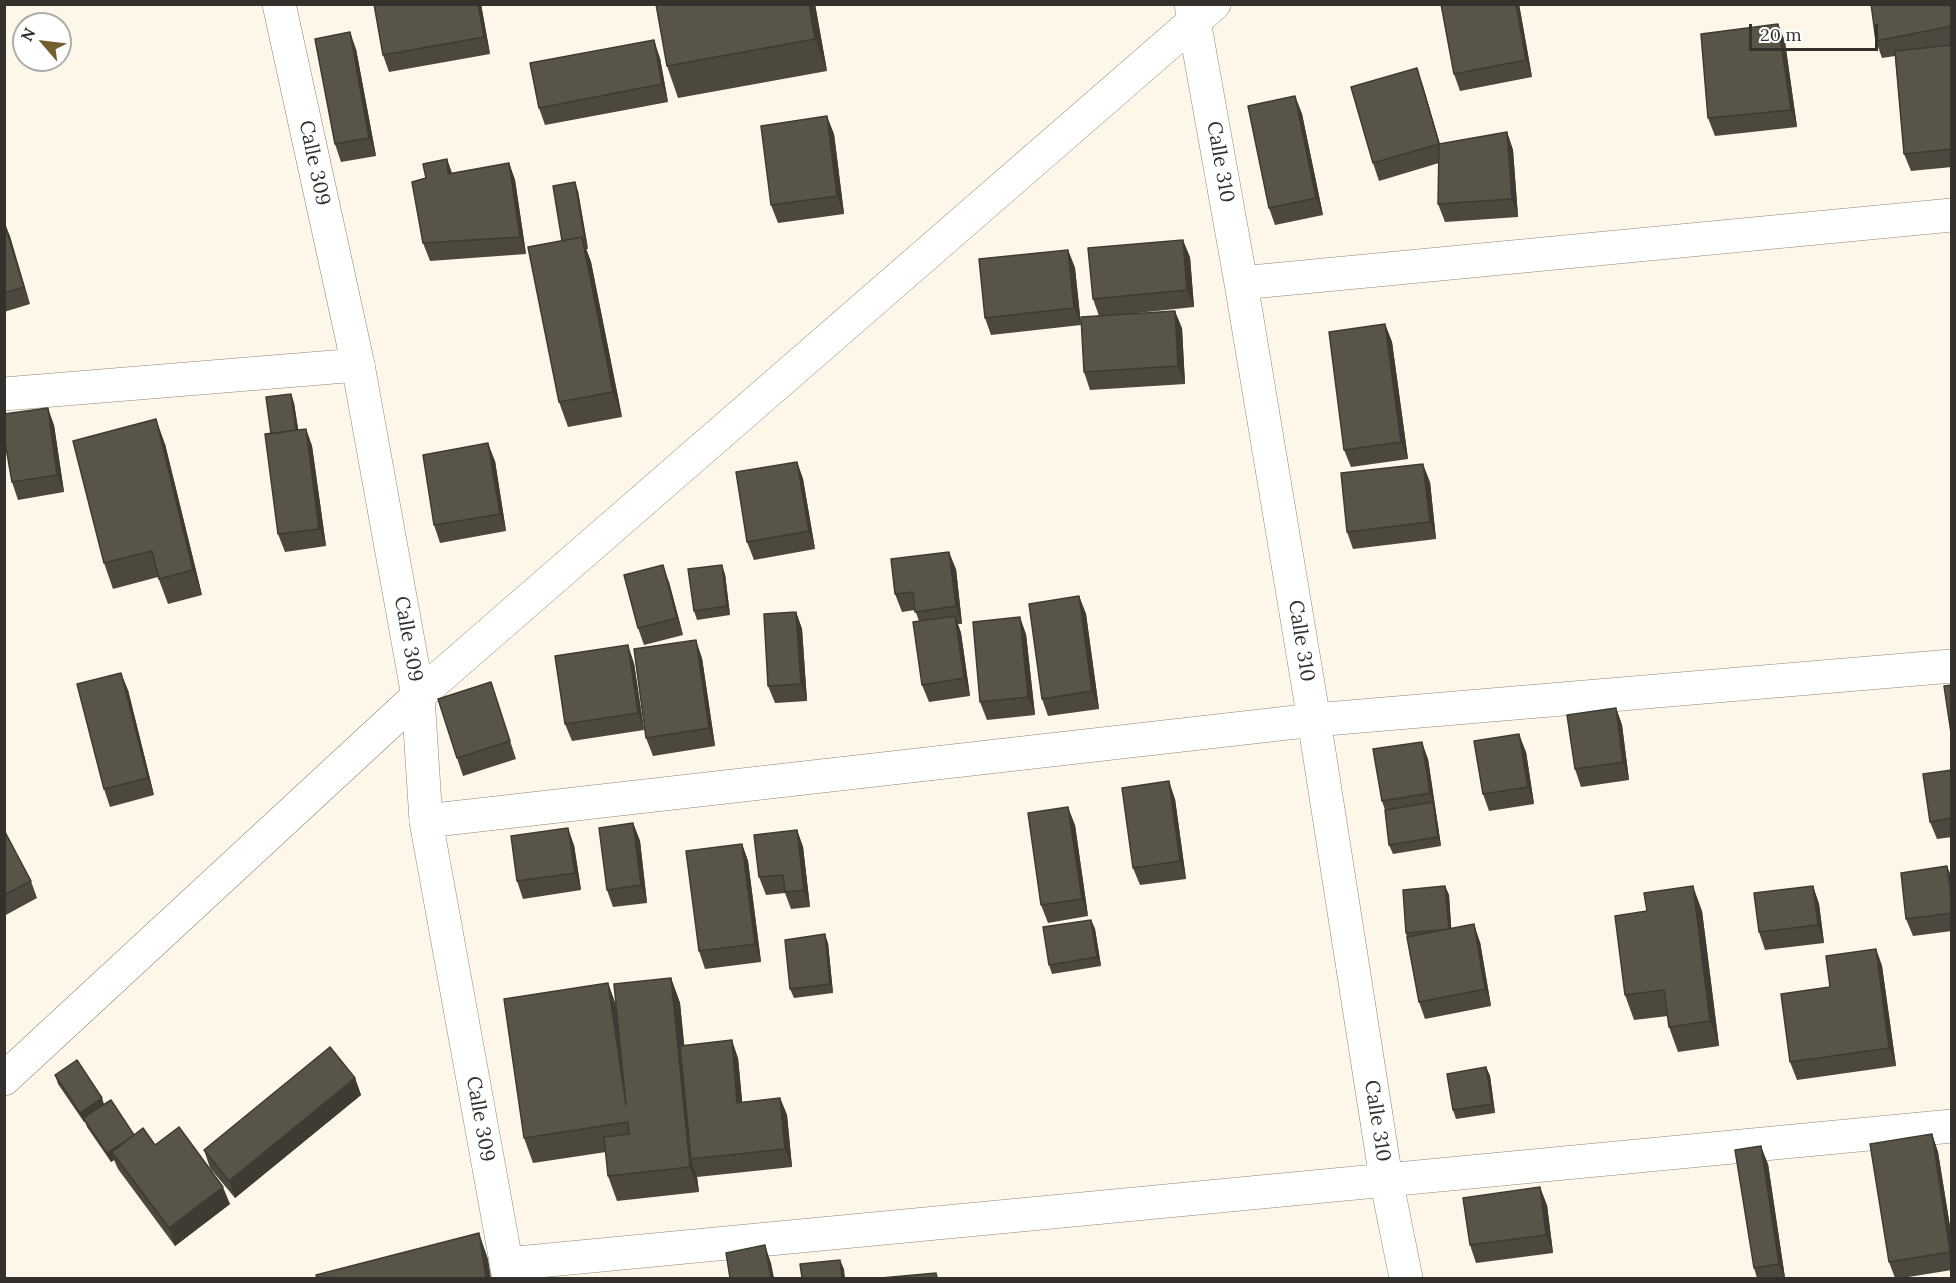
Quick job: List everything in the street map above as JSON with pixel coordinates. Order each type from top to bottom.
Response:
[{"type":"street","name":"Calle 309","points":[[279,4],[358,365],[418,696],[426,821],[508,1271]]},
{"type":"street","points":[[4,1079],[418,696],[1200,10]]},
{"type":"street","name":"Calle 310","points":[[1200,10],[1241,283],[1314,720],[1386,1179],[1406,1278]]},
{"type":"street","points":[[1241,283],[1952,215]]},
{"type":"street","points":[[4,394],[358,365]]},
{"type":"street","points":[[426,821],[1314,720],[1952,666]]},
{"type":"street","points":[[508,1271],[1386,1179],[1952,1126]]},
{"type":"building","points":[[374,4],[478,4],[484,37],[383,55]]},
{"type":"building","points":[[656,4],[809,4],[815,39],[667,66]]},
{"type":"building","points":[[1441,4],[1516,4],[1526,60],[1454,74]]},
{"type":"building","points":[[1871,4],[1952,4],[1952,26],[1876,41]]},
{"type":"building","points":[[1778,24],[1791,110],[1708,118],[1701,34]]},
{"type":"building","points":[[350,32],[369,138],[335,144],[315,39]]},
{"type":"building","points":[[654,40],[662,84],[539,108],[530,63]]},
{"type":"building","points":[[1952,45],[1952,149],[1904,154],[1895,51]]},
{"type":"building","points":[[1417,68],[1439,144],[1373,163],[1351,87]]},
{"type":"building","points":[[1295,96],[1316,198],[1269,208],[1248,106]]},
{"type":"building","points":[[827,116],[837,196],[771,205],[761,126]]},
{"type":"building","points":[[1507,132],[1512,199],[1438,204],[1439,144]]},
{"type":"building","points":[[447,159],[448,174],[509,163],[520,237],[423,243],[412,182],[426,178],[423,164]]},
{"type":"building","points":[[575,182],[585,240],[582,237],[562,241],[553,186]]},
{"type":"building","points":[[4,222],[24,287],[4,293]]},
{"type":"building","points":[[582,237],[613,392],[559,402],[528,247]]},
{"type":"building","points":[[1183,240],[1187,290],[1093,299],[1088,248]]},
{"type":"building","points":[[1068,250],[1074,308],[985,318],[979,259]]},
{"type":"building","points":[[1175,311],[1178,366],[1084,372],[1081,317]]},
{"type":"building","points":[[1385,324],[1401,442],[1344,450],[1329,332]]},
{"type":"building","points":[[291,394],[296,430],[271,434],[266,397]]},
{"type":"building","points":[[48,408],[57,475],[12,482],[4,436],[4,414]]},
{"type":"building","points":[[156,419],[193,570],[159,579],[152,551],[104,563],[73,441]]},
{"type":"building","points":[[306,429],[319,529],[278,534],[265,434]]},
{"type":"building","points":[[488,443],[500,514],[434,525],[423,455]]},
{"type":"building","points":[[797,462],[809,531],[747,542],[736,472]]},
{"type":"building","points":[[1423,464],[1430,522],[1347,532],[1341,473]]},
{"type":"building","points":[[949,552],[956,606],[915,612],[913,592],[895,594],[891,559]]},
{"type":"building","points":[[663,565],[677,618],[638,628],[624,575]]},
{"type":"building","points":[[722,565],[727,606],[694,611],[688,569]]},
{"type":"building","points":[[1079,596],[1092,691],[1042,699],[1029,604]]},
{"type":"building","points":[[796,612],[801,684],[768,686],[764,614]]},
{"type":"building","points":[[955,616],[964,678],[922,685],[913,622]]},
{"type":"building","points":[[1020,617],[1028,697],[980,702],[973,622]]},
{"type":"building","points":[[696,640],[709,728],[646,738],[634,649]]},
{"type":"building","points":[[628,645],[638,713],[565,724],[555,656]]},
{"type":"building","points":[[121,673],[148,778],[104,789],[77,684]]},
{"type":"building","points":[[491,682],[510,741],[457,758],[438,699]]},
{"type":"building","points":[[1952,685],[1952,733],[1951,733],[1944,686]]},
{"type":"building","points":[[1616,708],[1623,762],[1575,769],[1567,715]]},
{"type":"building","points":[[1519,734],[1528,787],[1483,794],[1474,741]]},
{"type":"building","points":[[1422,742],[1430,793],[1382,801],[1373,749]]},
{"type":"building","points":[[1952,770],[1952,818],[1930,822],[1923,774]]},
{"type":"building","points":[[1169,781],[1180,861],[1133,868],[1122,788]]},
{"type":"building","points":[[1433,802],[1438,837],[1389,845],[1385,810]]},
{"type":"building","points":[[1068,807],[1082,899],[1041,905],[1028,813]]},
{"type":"building","points":[[633,823],[641,885],[607,890],[599,828]]},
{"type":"building","points":[[568,828],[575,873],[517,881],[511,836]]},
{"type":"building","points":[[4,830],[31,881],[4,895]]},
{"type":"building","points":[[797,830],[804,890],[785,892],[783,875],[759,877],[754,835]]},
{"type":"building","points":[[742,844],[755,944],[699,951],[686,851]]},
{"type":"building","points":[[1947,866],[1952,913],[1906,919],[1901,873]]},
{"type":"building","points":[[1445,886],[1449,929],[1406,933],[1403,890]]},
{"type":"building","points":[[1693,886],[1710,1021],[1669,1027],[1664,990],[1625,995],[1615,916],[1647,911],[1644,893]]},
{"type":"building","points":[[1813,886],[1818,925],[1759,932],[1754,893]]},
{"type":"building","points":[[1091,920],[1097,957],[1049,965],[1043,927]]},
{"type":"building","points":[[1474,924],[1485,989],[1419,1002],[1407,937]]},
{"type":"building","points":[[825,934],[830,984],[790,989],[785,940]]},
{"type":"building","points":[[1876,949],[1889,1048],[1790,1062],[1781,994],[1830,987],[1826,956]]},
{"type":"building","points":[[671,978],[690,1167],[608,1176],[604,1137],[629,1134],[628,1122],[524,1138],[504,999],[608,983],[626,1105],[614,984]]},
{"type":"building","points":[[732,1040],[737,1103],[780,1098],[785,1149],[691,1159],[680,1046]]},
{"type":"building","points":[[330,1047],[355,1078],[229,1181],[204,1150]]},
{"type":"building","points":[[77,1060],[102,1098],[80,1113],[55,1075]]},
{"type":"building","points":[[1486,1067],[1492,1104],[1453,1110],[1447,1074]]},
{"type":"building","points":[[111,1100],[134,1135],[107,1153],[83,1118]]},
{"type":"building","points":[[179,1127],[223,1187],[169,1228],[112,1152],[143,1128],[155,1145]]},
{"type":"building","points":[[1932,1134],[1950,1252],[1889,1262],[1870,1144]]},
{"type":"building","points":[[1761,1146],[1779,1264],[1754,1268],[1735,1150]]},
{"type":"building","points":[[1540,1187],[1546,1235],[1470,1245],[1463,1198]]},
{"type":"building","points":[[479,1233],[486,1278],[317,1278],[316,1275]]},
{"type":"building","points":[[765,1245],[771,1278],[730,1278],[726,1253]]},
{"type":"building","points":[[840,1260],[842,1278],[802,1278],[800,1264]]},
{"type":"building","points":[[936,1273],[937,1278],[881,1278]]}]
